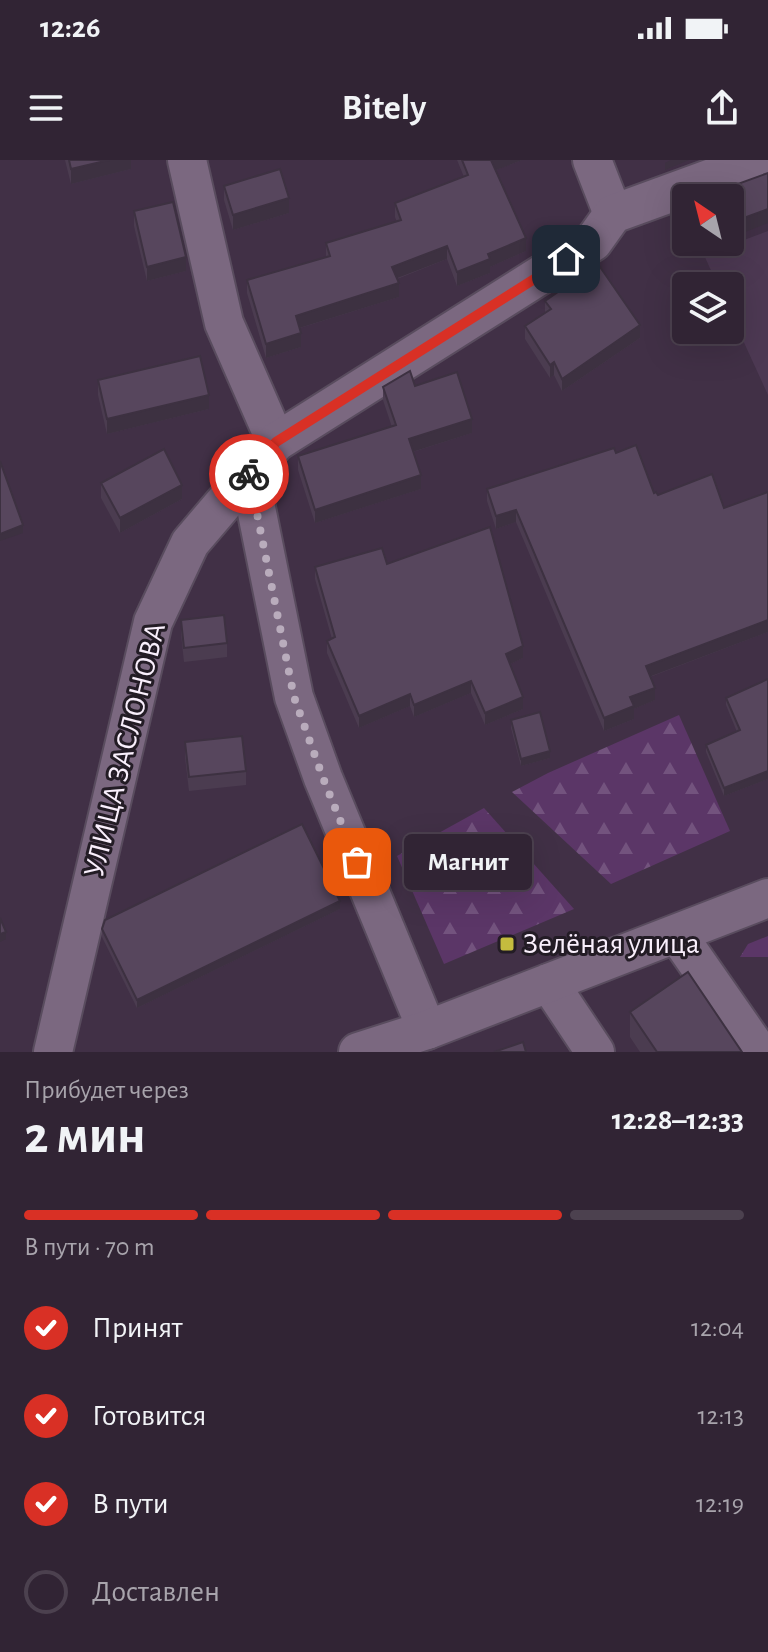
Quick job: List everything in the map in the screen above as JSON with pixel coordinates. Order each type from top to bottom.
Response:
[{"type":"street","points":[[187,160],[224,323],[276,442]]},
{"type":"street","points":[[592,160],[613,214],[761,160]]},
{"type":"street","name":"УЛИЦА ЗАСЛОНОВА","points":[[53,1052],[153,622],[190,543],[276,442],[593,242],[613,214]]},
{"type":"street","points":[[249,473],[294,697],[323,778],[427,1030]]},
{"type":"street","points":[[358,1052],[427,1030],[768,898]]},
{"type":"street","points":[[677,934],[759,1052]]},
{"type":"street","points":[[549,983],[595,1052]]},
{"type":"shaded area","points":[[768,231],[768,395],[744,343],[744,272],[712,272],[704,256],[744,256],[744,240]]},
{"type":"green space","points":[[679,715],[730,831],[611,884],[512,792],[548,773]]},
{"type":"green space","points":[[484,808],[574,909],[444,964],[397,856]]},
{"type":"green space","points":[[768,936],[768,957],[740,957],[748,944]]},
{"type":"building","points":[[69,160],[109,160],[71,169]]},
{"type":"building","points":[[462,160],[491,160],[526,238],[488,254],[490,259],[457,272],[447,246],[392,267],[399,283],[296,316],[301,333],[266,344],[247,280],[330,256],[326,243],[401,220],[395,203],[468,175]]},
{"type":"building","points":[[280,169],[289,198],[233,215],[224,186]]},
{"type":"building","points":[[768,173],[768,209],[744,218],[744,184],[738,184]]},
{"type":"building","points":[[173,202],[186,257],[147,267],[134,211]]},
{"type":"building","points":[[598,264],[640,325],[562,379],[554,362],[550,365],[525,326],[551,309],[545,301]]},
{"type":"building","points":[[200,356],[209,395],[107,419],[98,380]]},
{"type":"building","points":[[410,371],[415,386],[457,372],[472,419],[409,439],[421,475],[315,510],[298,456],[396,425],[383,387]]},
{"type":"building","points":[[636,445],[654,493],[658,495],[712,474],[724,508],[768,492],[768,620],[646,666],[655,688],[630,697],[634,706],[604,718],[516,510],[496,516],[487,489],[614,448],[616,453]]},
{"type":"building","points":[[164,449],[182,485],[120,518],[101,483]]},
{"type":"building","points":[[0,461],[23,525],[0,534]]},
{"type":"building","points":[[490,527],[523,646],[506,654],[523,697],[485,713],[471,681],[414,705],[410,694],[359,716],[327,641],[335,637],[315,567],[382,548],[387,564]]},
{"type":"building","points":[[224,615],[227,643],[184,648],[181,620]]},
{"type":"building","points":[[768,679],[768,771],[724,788],[706,745],[740,730],[726,698]]},
{"type":"building","points":[[540,712],[550,751],[521,759],[511,720]]},
{"type":"building","points":[[242,736],[246,771],[189,777],[185,742]]},
{"type":"building","points":[[302,824],[340,901],[137,1000],[102,929],[105,920]]},
{"type":"building","points":[[0,918],[6,932],[0,934]]},
{"type":"building","points":[[688,972],[742,1052],[657,1052],[630,1012]]},
{"type":"building","points":[[523,1042],[526,1052],[494,1052]]},
{"type":"way so far","points":[[249,474],[294,697],[357,862]]},
{"type":"place","name":"Магнит","points":[[357,862]]},
{"type":"place","name":"Зелёная улица","points":[[507,944]]},
{"type":"route","points":[[249,474],[276,442],[566,259]]}]
